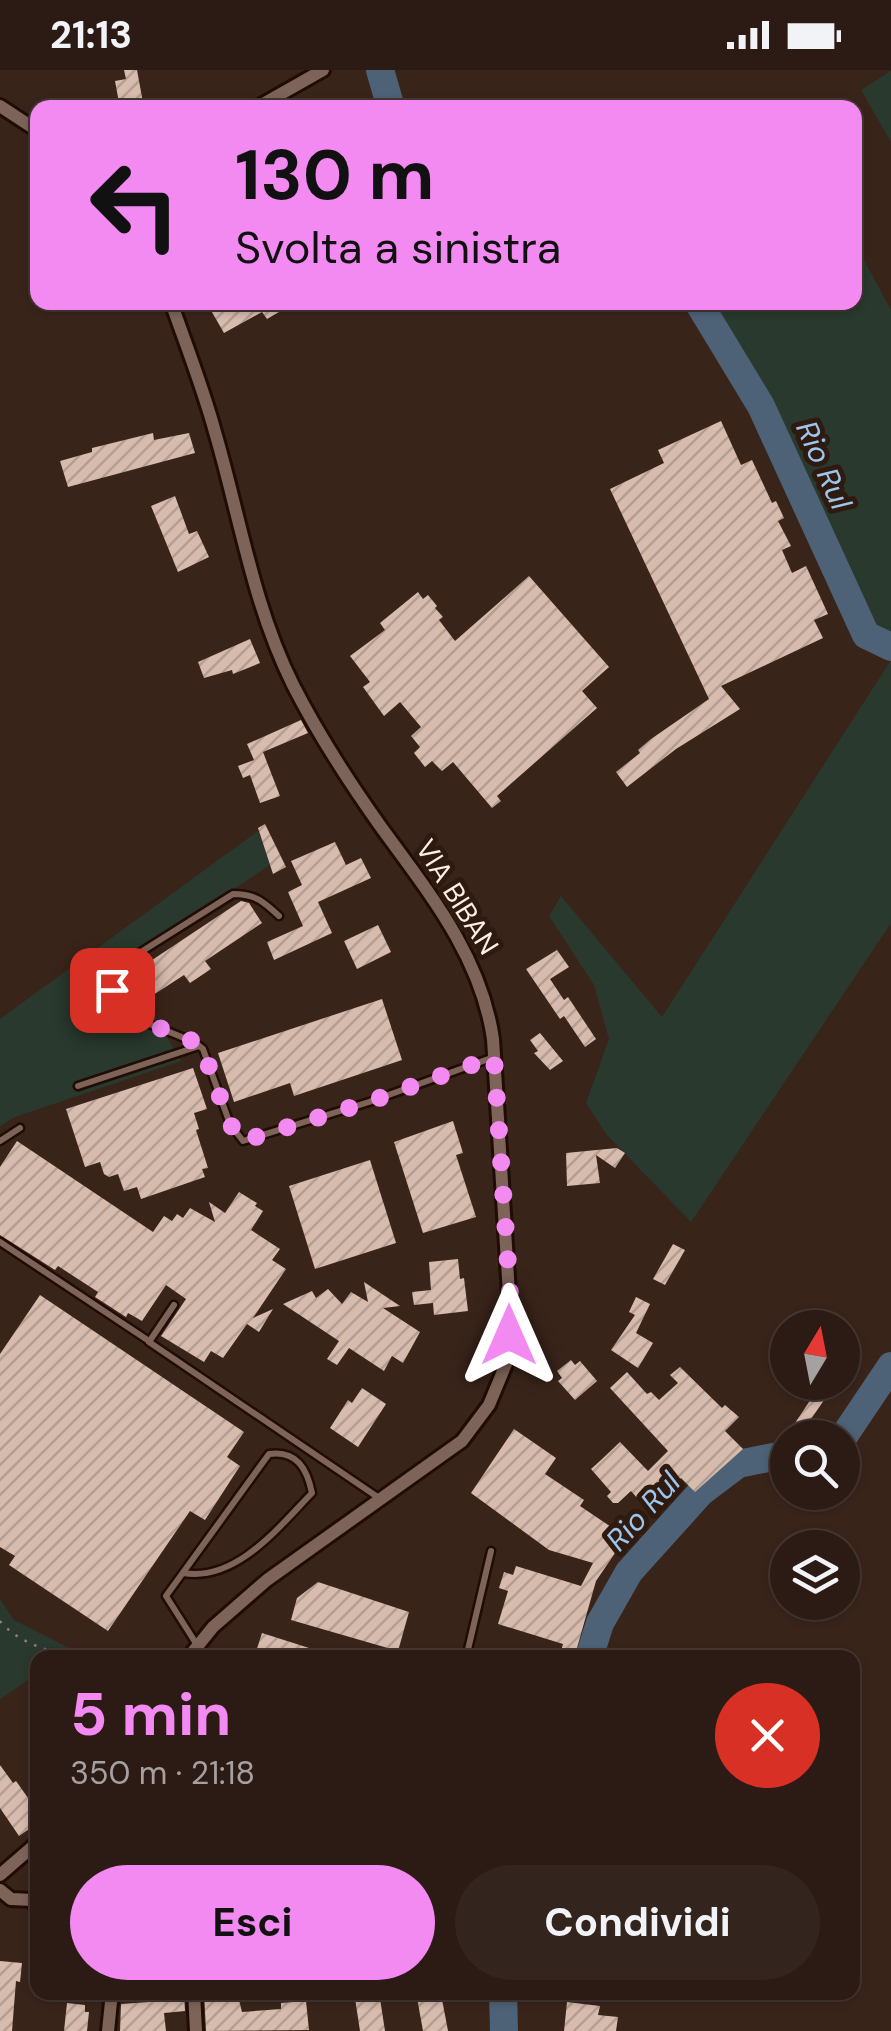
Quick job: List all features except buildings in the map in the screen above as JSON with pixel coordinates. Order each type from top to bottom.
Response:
[{"type":"street","points":[[270,100],[323,70]]},
{"type":"street","points":[[0,106],[30,126]]},
{"type":"street","name":"VIA BIBAN","points":[[174,310],[216,433],[274,642],[314,723],[438,905],[474,968],[489,1012],[494,1057],[510,1294],[506,1364],[489,1405],[462,1441],[267,1580],[194,1650]]},
{"type":"street","points":[[0,1875],[30,1849]]},
{"type":"street","points":[[0,1890],[11,1899],[30,1900]]},
{"type":"street","points":[[108,2031],[111,2000]]},
{"type":"street","points":[[194,2000],[196,2031]]},
{"type":"lane","points":[[279,916],[260,898],[233,894],[125,962],[113,975],[112,990],[120,1008],[154,1028],[194,1040],[200,1046],[214,1073],[230,1124],[243,1141],[494,1057]]},
{"type":"lane","points":[[78,1086],[200,1046]]},
{"type":"lane","points":[[0,1141],[20,1128]]},
{"type":"lane","points":[[0,1242],[380,1498]]},
{"type":"lane","points":[[149,1342],[174,1305]]},
{"type":"lane","points":[[183,1573],[220,1572],[280,1526],[312,1493],[308,1474],[298,1461],[289,1454],[269,1454],[166,1596],[191,1650]]},
{"type":"lane","points":[[468,1650],[491,1551]]},
{"type":"path","points":[[0,1621],[46,1650]]},
{"type":"green space","points":[[891,71],[891,142],[861,90]]},
{"type":"green space","points":[[862,256],[891,310],[891,650],[855,638],[753,413],[689,310],[862,310]]},
{"type":"green space","points":[[891,660],[891,923],[691,1222],[606,1134],[586,1103],[609,1039],[594,985],[549,916],[561,896],[662,1017]]},
{"type":"green space","points":[[258,831],[270,865],[123,962],[181,1061],[15,1117],[0,1126],[0,1019]]},
{"type":"green space","points":[[0,1599],[14,1620],[73,1650],[30,1650],[30,1679],[0,1699]]},
{"type":"waterway","name":"Rio Rul","points":[[380,70],[389,100]]},
{"type":"waterway","name":"Rio Rul","points":[[703,310],[761,406],[866,635],[891,647]]},
{"type":"waterway","name":"Rio Rul","points":[[855,1420],[891,1366]]},
{"type":"waterway","name":"Rio Rul","points":[[592,1650],[600,1623],[629,1572],[701,1492],[738,1464],[770,1458]]},
{"type":"waterway","name":"Rio Rul","points":[[503,2000],[504,2031]]},
{"type":"route","points":[[112,990],[120,1008],[137,1020],[194,1040],[203,1050],[230,1124],[243,1141],[494,1057],[510,1294],[509,1335]]}]
